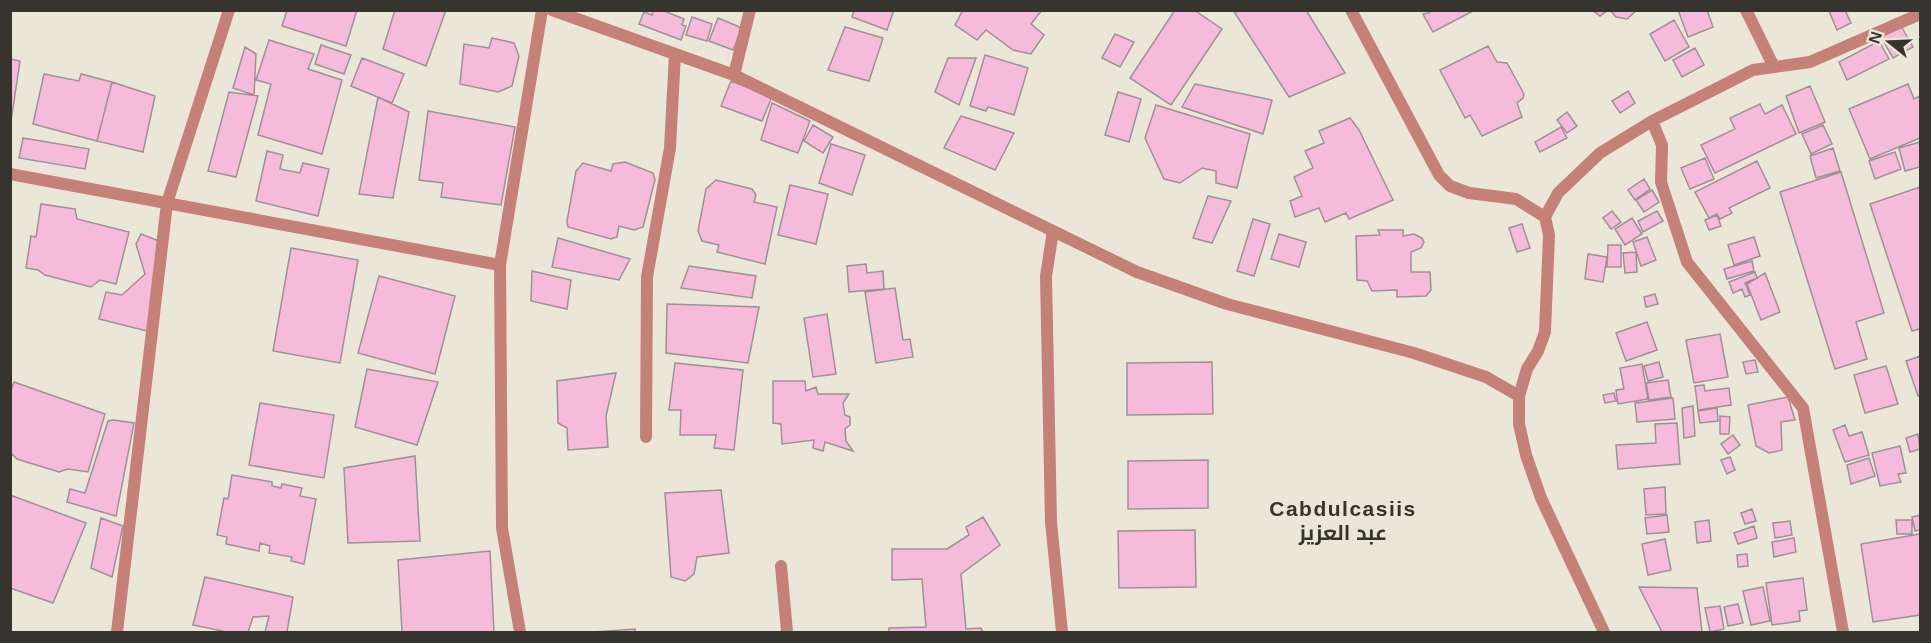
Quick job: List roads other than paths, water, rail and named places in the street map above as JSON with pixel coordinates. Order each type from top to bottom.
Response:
[{"type":"street","points":[[117,633],[167,203],[229,10]]},
{"type":"street","points":[[520,633],[502,528],[500,265],[542,10]]},
{"type":"street","points":[[552,10],[734,75],[1137,272],[1227,304],[1414,353],[1486,377],[1519,396]]},
{"type":"street","points":[[734,75],[750,10]]},
{"type":"street","points":[[1351,10],[1439,175],[1450,186],[1469,193],[1516,199],[1545,217]]},
{"type":"street","points":[[1746,10],[1774,67]]},
{"type":"street","points":[[1604,633],[1541,498],[1522,434],[1519,396],[1527,369],[1538,351],[1548,313],[1546,260],[1549,235],[1545,217],[1558,193],[1576,173],[1600,153],[1652,121],[1753,70],[1818,58],[1920,14]]},
{"type":"street","points":[[646,437],[647,277],[670,148],[675,54]]},
{"type":"street","points":[[1652,121],[1662,145],[1660,182],[1687,262],[1803,408],[1843,633]]},
{"type":"street","points":[[10,174],[500,265]]},
{"type":"street","points":[[1053,231],[1046,276],[1051,522],[1062,633]]},
{"type":"street","points":[[781,566],[787,633]]},
{"type":"district","name":"Cabdulcasiis عبد العزيز","points":[[1343,521]]}]
